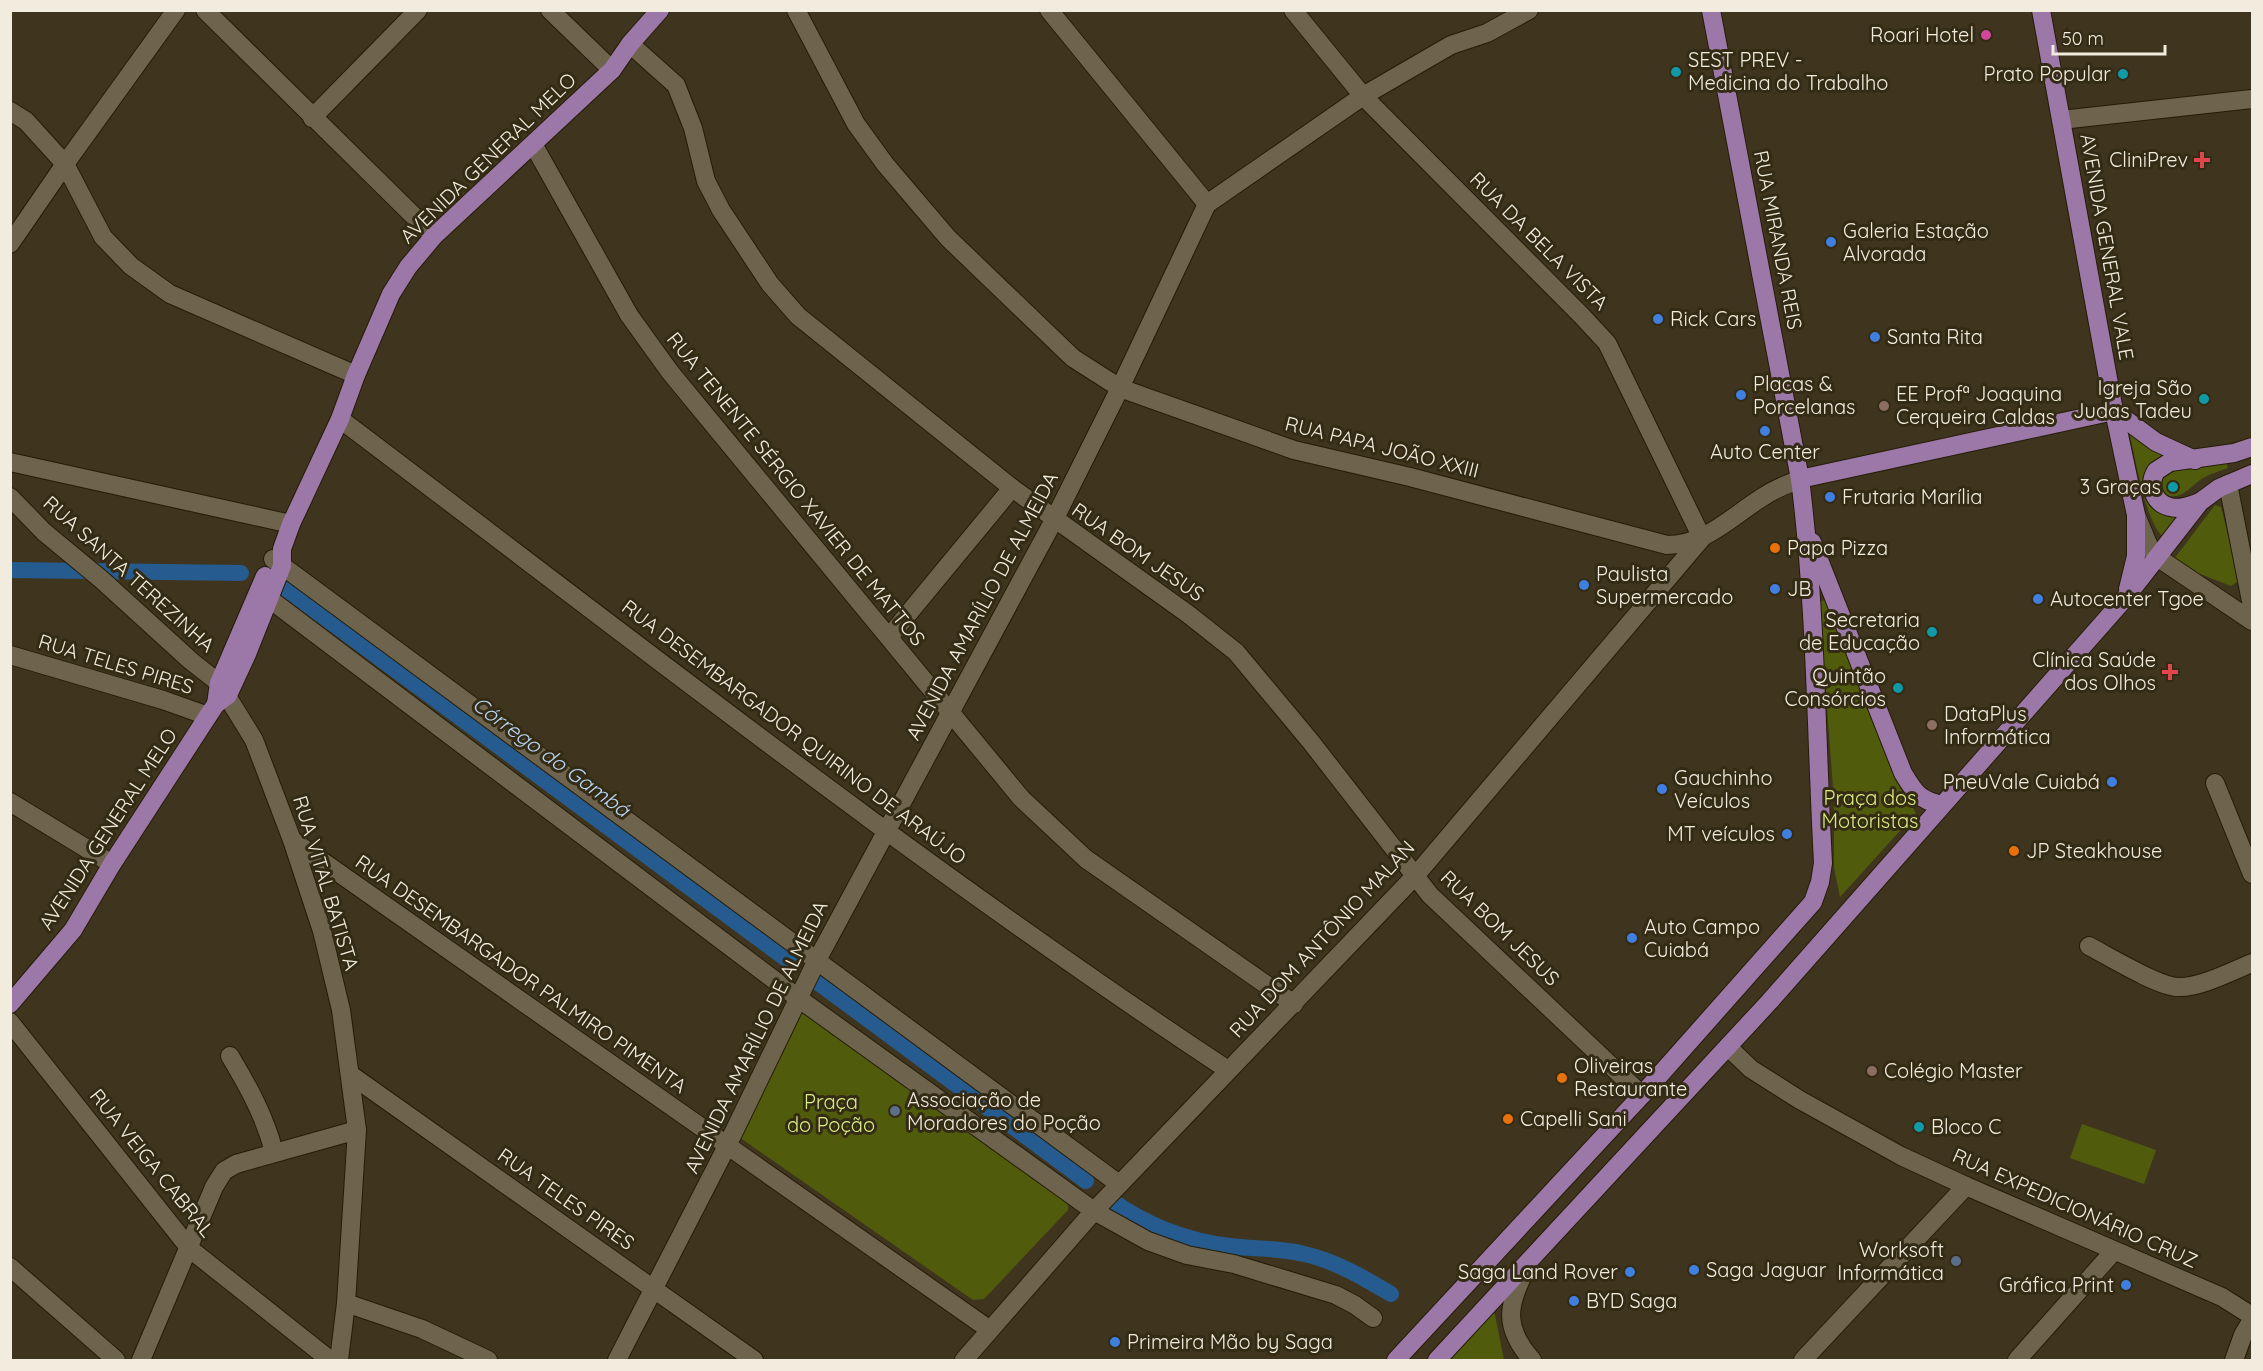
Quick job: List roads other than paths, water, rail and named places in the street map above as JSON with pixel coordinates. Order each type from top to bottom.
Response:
[{"type":"main road","name":"AVENIDA GENERAL MELO","points":[[10,1004],[74,930],[112,864],[218,699],[264,595],[291,524],[340,419],[356,375],[391,294],[408,267],[434,236],[612,70],[630,44],[660,10]]},
{"type":"main road","name":"RUA MIRANDA REIS","points":[[1711,10],[1800,479]]},
{"type":"main road","name":"AVENIDA GENERAL VALE","points":[[2042,10],[2114,411],[2136,515],[2136,556],[2126,597]]},
{"type":"main road","name":"RUA PAPA JOÃO XXIII","points":[[1800,479],[2114,411]]},
{"type":"main road","points":[[2114,411],[2156,442],[2195,460]]},
{"type":"main road","points":[[2200,502],[2185,507],[2170,507],[2158,500],[2151,487],[2153,476],[2160,466],[2170,462],[2195,460],[2253,447]]},
{"type":"main road","points":[[1437,1360],[1770,1001],[2126,597],[2200,502],[2211,492],[2253,474]]},
{"type":"main road","points":[[1396,1360],[1642,1095],[1813,902],[1820,882],[1822,863],[1806,528],[1800,479]]},
{"type":"main road","points":[[1806,528],[1903,773],[1914,792],[1927,802],[1942,805]]},
{"type":"street","points":[[12,240],[176,10]]},
{"type":"street","points":[[206,10],[312,118],[434,236]]},
{"type":"street","points":[[312,118],[418,10]]},
{"type":"street","points":[[550,10],[612,70]]},
{"type":"street","name":"RUA PAPA JOÃO XXIII","points":[[796,10],[856,124],[885,164],[948,238],[1073,358],[1120,388],[1294,450],[1410,477],[1668,545],[1682,544],[1702,538],[1768,493],[1800,479]]},
{"type":"street","points":[[1049,10],[1207,204]]},
{"type":"street","name":"RUA DA BELA VISTA","points":[[1293,10],[1363,96],[1581,315],[1607,344],[1702,538]]},
{"type":"street","name":"AVENIDA AMARÍLIO DE ALMEIDA","points":[[617,1360],[727,1146],[816,962],[1054,520],[1120,388],[1207,204],[1363,96],[1451,45],[1487,33],[1529,10]]},
{"type":"street","name":"RUA BOM JESUS","points":[[630,44],[676,85],[693,128],[706,181],[721,210],[770,284],[798,316],[1012,489],[1188,614],[1236,652],[1311,742],[1430,895],[1642,1095]]},
{"type":"street","points":[[2061,120],[2253,99]]},
{"type":"street","points":[[10,111],[26,121],[65,164],[103,237],[131,266],[170,294],[356,375]]},
{"type":"street","name":"RUA TENENTE SÉRGIO XAVIER DE MATTOS","points":[[533,144],[629,315],[663,363],[1021,798],[1086,859],[1294,1004]]},
{"type":"street","name":"RUA DESEMBARGADOR QUIRINO DE ARAÚJO","points":[[340,419],[886,831],[1110,992],[1228,1070]]},
{"type":"street","points":[[10,462],[291,524]]},
{"type":"street","points":[[2228,484],[2253,606]]},
{"type":"street","points":[[889,637],[1012,489]]},
{"type":"street","name":"RUA SANTA TEREZINHA","points":[[10,497],[44,532],[102,580],[191,662],[218,699]]},
{"type":"street","points":[[2136,515],[2157,557],[2253,621]]},
{"type":"street","name":"RUA DOM ANTÔNIO MALAN","points":[[964,1360],[1119,1184],[1416,875],[1702,538]]},
{"type":"street","points":[[279,558],[816,962],[1119,1184]]},
{"type":"street","points":[[264,595],[798,998],[1094,1211],[1148,1241],[1187,1255],[1234,1264],[1336,1295],[1373,1318]]},
{"type":"street","name":"RUA TELES PIRES","points":[[10,655],[163,700],[218,699]]},
{"type":"street","name":"RUA VITAL BATISTA","points":[[218,699],[254,740],[292,840],[322,930],[341,1010],[357,1130],[346,1303],[339,1360]]},
{"type":"street","points":[[2215,783],[2253,874]]},
{"type":"street","points":[[10,802],[112,864]]},
{"type":"street","name":"RUA DESEMBARGADOR PALMIRO PIMENTA","points":[[292,840],[990,1330]]},
{"type":"street","points":[[2089,946],[2150,978],[2177,988],[2204,982],[2253,963]]},
{"type":"street","name":"RUA VEIGA CABRAL","points":[[10,1022],[190,1249],[330,1360]]},
{"type":"street","name":"RUA EXPEDICIONÁRIO CRUZ","points":[[1728,1047],[1751,1069],[1800,1100],[1901,1156],[2222,1297],[2253,1318]]},
{"type":"street","points":[[230,1056],[255,1100],[269,1132],[274,1152]]},
{"type":"street","name":"RUA TELES PIRES","points":[[351,1075],[754,1360]]},
{"type":"street","points":[[141,1360],[190,1249],[214,1187],[224,1171],[236,1164],[274,1152],[357,1130]]},
{"type":"street","points":[[1803,1360],[1966,1186]]},
{"type":"street","points":[[2017,1360],[2114,1251]]},
{"type":"street","points":[[1532,1360],[1515,1337],[1510,1315],[1512,1298],[1535,1253]]},
{"type":"street","points":[[10,1267],[116,1360]]},
{"type":"street","points":[[346,1303],[422,1329],[488,1360]]},
{"type":"street","points":[[2234,1360],[2243,1335],[2253,1318]]},
{"type":"waterway","name":"Córrego do Gambá","points":[[10,570],[241,573]]},
{"type":"waterway","name":"Córrego do Gambá","points":[[282,586],[793,964]]},
{"type":"waterway","name":"Córrego do Gambá","points":[[816,981],[1086,1181]]},
{"type":"waterway","name":"Córrego do Gambá","points":[[1111,1200],[1138,1217],[1183,1236],[1214,1244],[1295,1252],[1316,1257],[1349,1271],[1391,1294]]},
{"type":"place","name":"Roari Hotel","points":[[1986,35]]},
{"type":"place","name":"SEST PREV - Medicina do Trabalho","points":[[1676,72]]},
{"type":"place","name":"Prato Popular","points":[[2123,74]]},
{"type":"place","name":"CliniPrev","points":[[2202,160]]},
{"type":"place","name":"Galeria Estação Alvorada","points":[[1831,242]]},
{"type":"place","name":"Rick Cars","points":[[1658,319]]},
{"type":"place","name":"Santa Rita","points":[[1875,337]]},
{"type":"place","name":"Placas & Porcelanas","points":[[1741,395]]},
{"type":"place","name":"Igreja São Judas Tadeu","points":[[2204,399]]},
{"type":"place","name":"EE Profª Joaquina Cerqueira Caldas","points":[[1884,406]]},
{"type":"place","name":"Auto Center","points":[[1765,431]]},
{"type":"place","name":"3 Graças","points":[[2173,487]]},
{"type":"place","name":"Frutaria Marília","points":[[1830,497]]},
{"type":"place","name":"Papa Pizza","points":[[1775,548]]},
{"type":"place","name":"Paulista Supermercado","points":[[1584,585]]},
{"type":"place","name":"JB","points":[[1775,589]]},
{"type":"place","name":"Autocenter Tgoe","points":[[2038,599]]},
{"type":"place","name":"Secretaria de Educação","points":[[1932,632]]},
{"type":"place","name":"Clínica Saúde dos Olhos","points":[[2170,672]]},
{"type":"place","name":"Quintão Consórcios","points":[[1898,688]]},
{"type":"place","name":"DataPlus Informática","points":[[1932,725]]},
{"type":"place","name":"PneuVale Cuiabá","points":[[2112,782]]},
{"type":"place","name":"Gauchinho Veículos","points":[[1662,789]]},
{"type":"place","name":"MT veículos","points":[[1787,834]]},
{"type":"place","name":"JP Steakhouse","points":[[2014,851]]},
{"type":"place","name":"Auto Campo Cuiabá","points":[[1632,938]]},
{"type":"place","name":"Colégio Master","points":[[1872,1071]]},
{"type":"place","name":"Oliveiras Restaurante","points":[[1562,1078]]},
{"type":"place","name":"Associação de Moradores do Poção","points":[[895,1111]]},
{"type":"place","name":"Capelli Sani","points":[[1508,1119]]},
{"type":"place","name":"Bloco C","points":[[1919,1127]]},
{"type":"place","name":"Worksoft Informática","points":[[1956,1261]]},
{"type":"place","name":"Saga Jaguar","points":[[1694,1270]]},
{"type":"place","name":"Saga Land Rover","points":[[1630,1272]]},
{"type":"place","name":"Gráfica Print","points":[[2126,1285]]},
{"type":"place","name":"BYD Saga","points":[[1574,1301]]},
{"type":"place","name":"Primeira Mão by Saga","points":[[1115,1342]]},
{"type":"park label","name":"Praça dos Motoristas","points":[[1870,810]]},
{"type":"park label","name":"Praça do Poção","points":[[831,1114]]}]
